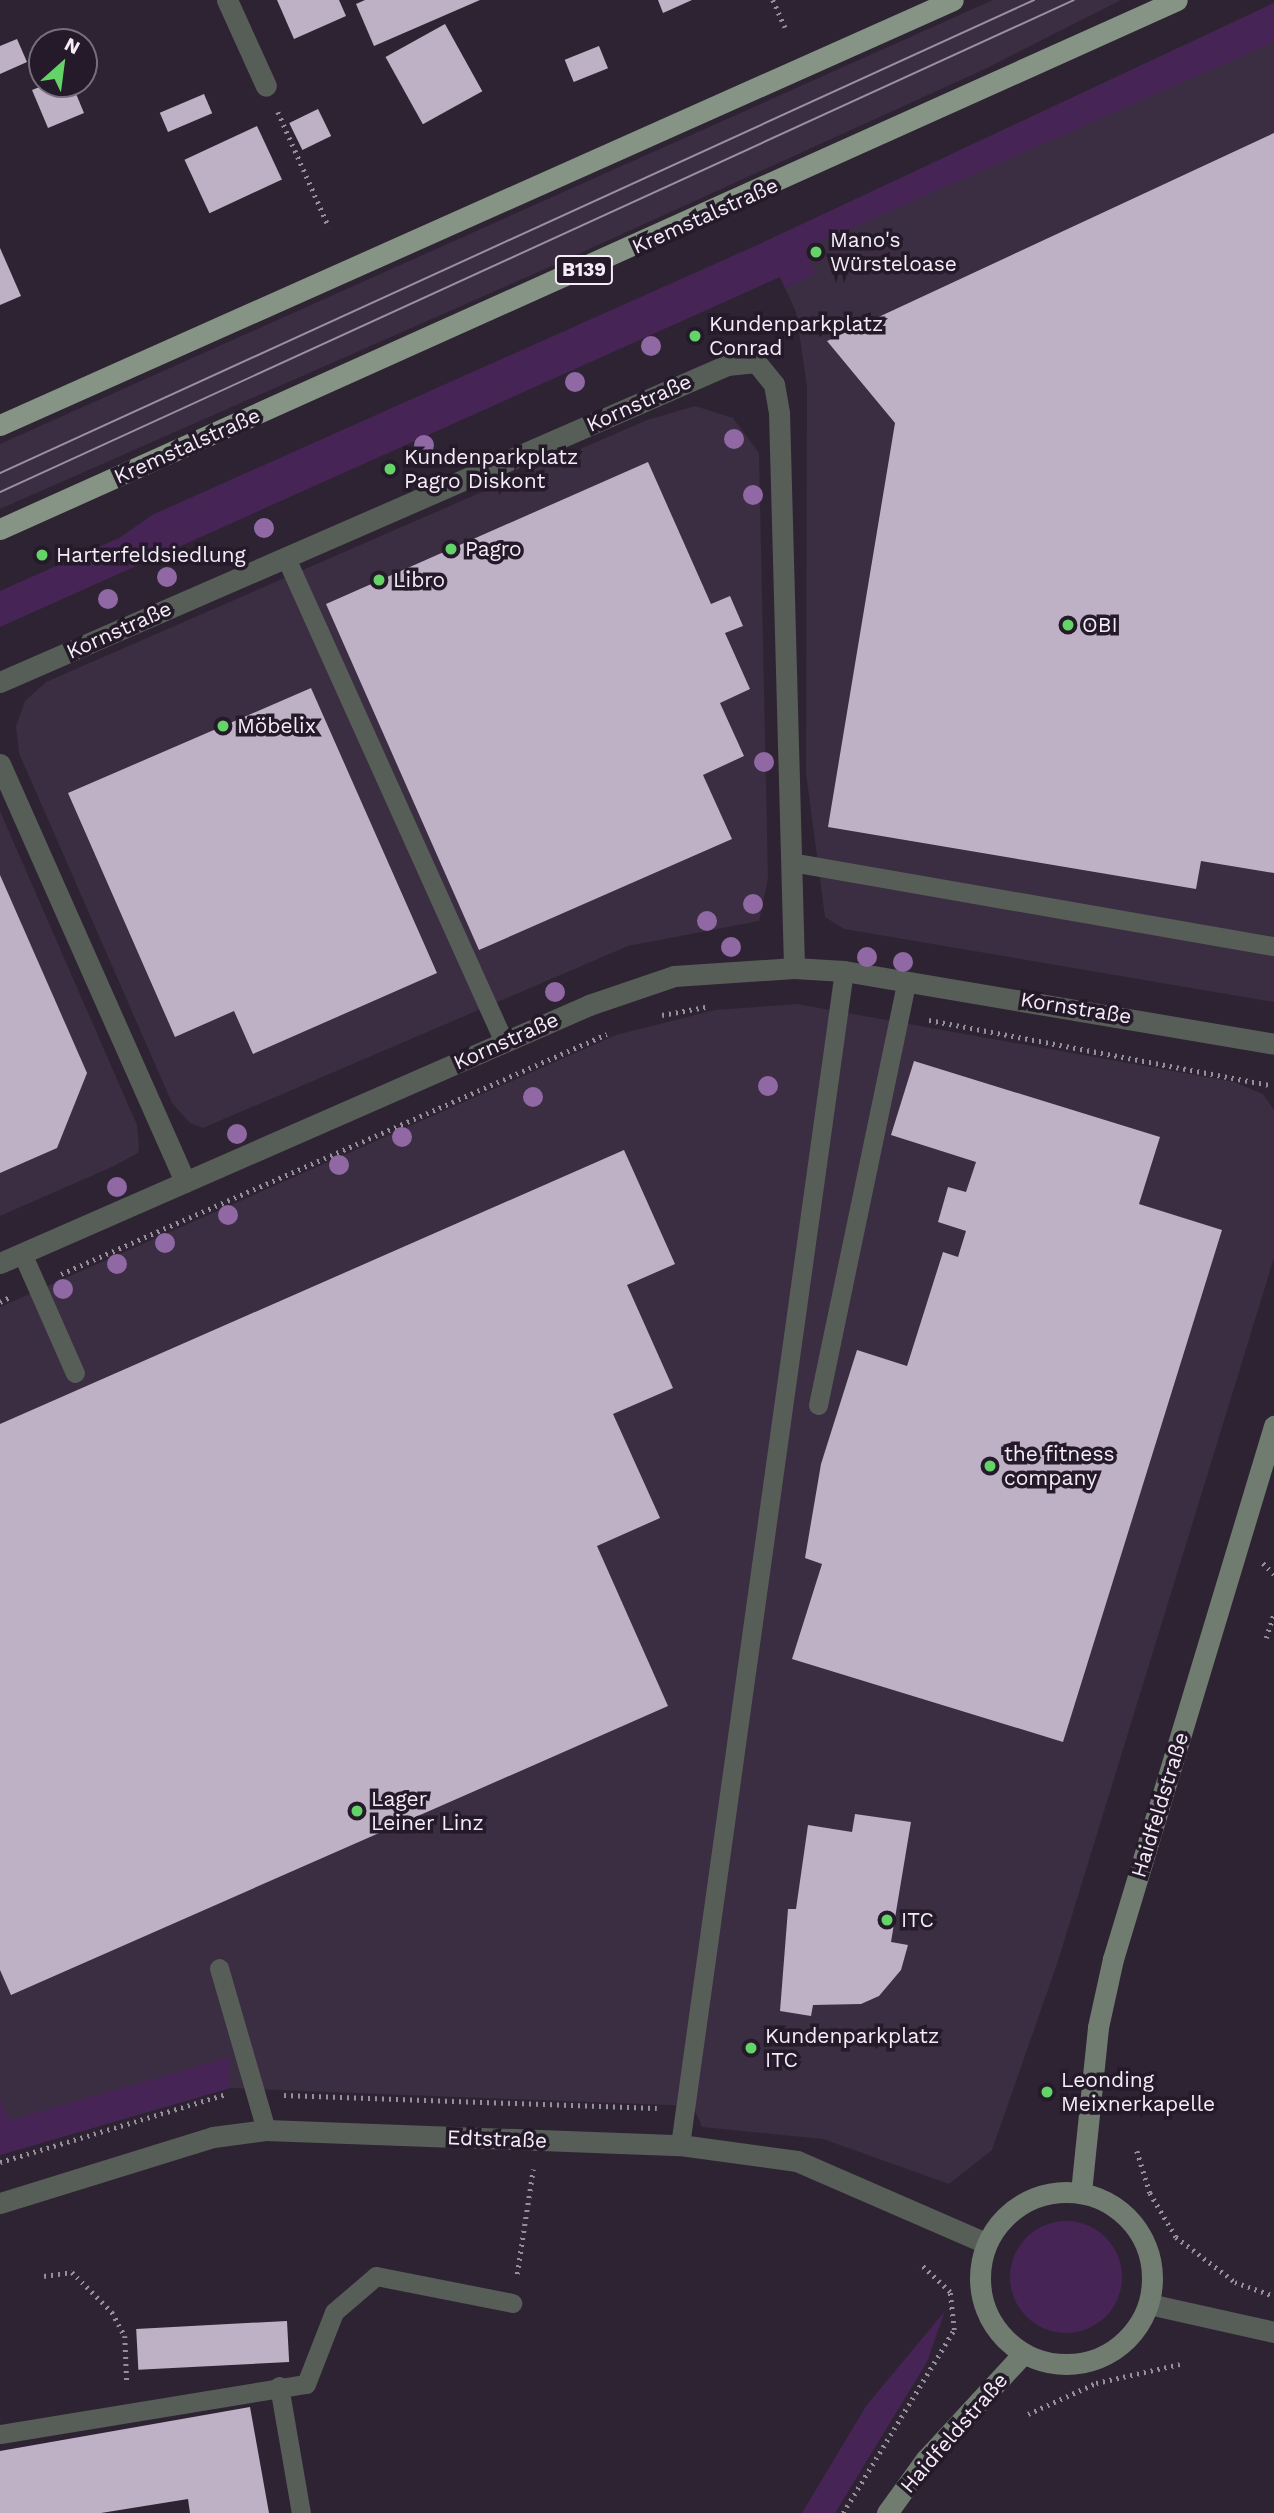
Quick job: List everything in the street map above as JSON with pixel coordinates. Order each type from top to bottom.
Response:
[{"type":"main road","points":[[0,425],[953,0]]},
{"type":"main road","name":"Kremstalstraße","points":[[0,529],[1177,0]]},
{"type":"street","points":[[227,0],[266,86]]},
{"type":"street","name":"Kornstraße","points":[[0,682],[727,365],[756,362],[774,384],[779,412],[794,968]]},
{"type":"street","points":[[0,764],[185,1182]]},
{"type":"street","name":"Kornstraße","points":[[0,1263],[504,1042],[674,976],[794,968],[844,971],[1274,1044]]},
{"type":"street","name":"Haidfeldstraße","points":[[1081,2192],[1098,2027],[1113,1959],[1274,1426]]},
{"type":"street","name":"Edtstraße","points":[[0,2203],[213,2137],[266,2130],[536,2140],[680,2146],[797,2161],[986,2243]]},
{"type":"street","points":[[1081,2192],[1126,2215],[1141,2234],[1150,2257],[1149,2304],[1116,2350],[1090,2362],[1065,2365],[1023,2354],[1000,2334],[984,2309],[978,2278],[986,2243],[1010,2211],[1031,2198],[1081,2192]]},
{"type":"street","points":[[1149,2304],[1274,2332]]},
{"type":"street","name":"Haidfeldstraße","points":[[887,2513],[926,2459],[1023,2354]]},
{"type":"lane","points":[[286,558],[504,1042]]},
{"type":"lane","points":[[791,862],[1274,946]]},
{"type":"lane","points":[[680,2146],[844,971]]},
{"type":"lane","points":[[818,1405],[906,982]]},
{"type":"lane","points":[[22,1254],[75,1373]]},
{"type":"lane","points":[[219,1968],[266,2130]]},
{"type":"lane","points":[[0,2434],[279,2386],[306,2384],[334,2312],[376,2276],[512,2303]]},
{"type":"lane","points":[[279,2386],[301,2513]]},
{"type":"path","points":[[773,1],[785,27]]},
{"type":"path","points":[[266,86],[328,226]]},
{"type":"path","points":[[658,1016],[709,1007]]},
{"type":"path","points":[[899,1015],[1271,1086]]},
{"type":"path","points":[[0,1301],[611,1032]]},
{"type":"path","points":[[1266,1638],[1274,1613]]},
{"type":"path","points":[[512,2303],[536,2140]]},
{"type":"path","points":[[1137,2151],[1150,2193],[1175,2237],[1236,2282],[1274,2296]]},
{"type":"path","points":[[843,2513],[954,2330],[950,2292],[919,2263]]},
{"type":"path","points":[[44,2276],[72,2272],[112,2312],[129,2365],[123,2413]]},
{"type":"path","points":[[1028,2414],[1096,2383],[1180,2364]]},
{"type":"shaded area","points":[[993,0],[1121,0],[985,69],[554,265],[0,509],[0,444]]},
{"type":"shaded area","name":"OBI","points":[[1274,3],[1274,1002],[844,929],[825,917],[806,773],[807,386],[796,312],[764,242]]},
{"type":"shaded area","points":[[1274,3],[1274,42],[804,249],[815,274],[785,288],[780,277],[0,627],[0,591],[121,537],[152,515],[764,242]]},
{"type":"shaded area","points":[[695,406],[733,418],[759,453],[768,879],[759,921],[628,946],[203,1128],[190,1123],[172,1103],[19,753],[16,726],[25,701],[46,682],[647,420]]},
{"type":"shaded area","points":[[0,811],[137,1125],[139,1145],[138,1153],[114,1166],[0,1216]]},
{"type":"shaded area","name":"Lager Leiner Linz","points":[[797,1004],[1234,1082],[1263,1094],[1274,1110],[1274,1258],[1058,1961],[992,2150],[949,2184],[823,2139],[702,2127],[693,2106],[230,2088],[0,2155],[0,1307],[616,1035],[715,1010]]},
{"type":"shaded area","points":[[230,2057],[230,2088],[0,2155],[0,2099],[10,2120]]},
{"type":"shaded area","points":[[1066,2221],[1087,2226],[1105,2238],[1117,2256],[1122,2277],[1117,2298],[1105,2316],[1087,2328],[1066,2333],[1045,2328],[1027,2316],[1015,2298],[1010,2277],[1015,2256],[1027,2238],[1045,2226]]},
{"type":"shaded area","points":[[945,2311],[927,2362],[835,2513],[802,2513],[866,2406]]},
{"type":"building","points":[[277,0],[339,0],[346,16],[294,39]]},
{"type":"building","points":[[365,0],[480,0],[374,46],[356,4]]},
{"type":"building","points":[[658,0],[692,0],[663,13]]},
{"type":"building","points":[[445,24],[482,91],[423,124],[386,57]]},
{"type":"building","points":[[17,39],[27,62],[0,74],[0,46]]},
{"type":"building","points":[[599,46],[608,68],[574,82],[565,60]]},
{"type":"building","points":[[204,94],[212,113],[168,132],[160,113]]},
{"type":"building","points":[[35,98],[78,98],[84,113],[48,128]]},
{"type":"building","points":[[318,109],[331,136],[302,150],[289,123]]},
{"type":"building","points":[[257,126],[282,179],[209,213],[184,160]]},
{"type":"building","name":"OBI","points":[[1274,133],[1274,873],[1201,861],[1196,889],[828,827],[895,423],[827,341]]},
{"type":"building","points":[[0,248],[21,296],[0,305]]},
{"type":"building","points":[[648,462],[711,604],[730,596],[743,626],[725,633],[750,689],[720,703],[744,756],[703,775],[732,839],[479,950],[326,604]]},
{"type":"building","points":[[311,688],[437,973],[253,1054],[234,1011],[175,1037],[68,793]]},
{"type":"building","points":[[0,875],[87,1073],[57,1148],[0,1173]]},
{"type":"building","points":[[914,1061],[1160,1137],[1139,1204],[1222,1230],[1063,1742],[792,1659],[822,1564],[805,1558],[821,1464],[857,1350],[907,1366],[943,1252],[958,1257],[966,1231],[938,1222],[948,1187],[966,1192],[976,1162],[891,1135]]},
{"type":"building","points":[[624,1150],[675,1264],[627,1285],[673,1388],[613,1414],[660,1518],[597,1546],[668,1706],[11,1995],[0,1970],[0,1424]]},
{"type":"building","points":[[855,1814],[911,1822],[891,1942],[908,1945],[901,1970],[879,1996],[861,2004],[813,2005],[811,2016],[780,2011],[788,1909],[796,1909],[808,1825],[852,1832]]},
{"type":"building","points":[[287,2321],[289,2362],[138,2370],[136,2329]]},
{"type":"building","points":[[250,2407],[269,2513],[190,2513],[188,2499],[101,2513],[0,2513],[0,2451]]},
{"type":"tram line","points":[[0,473],[1034,0]]},
{"type":"tram line","points":[[0,492],[1074,0]]},
{"type":"place","name":"Mano's Würsteloase","points":[[816,252]]},
{"type":"place","name":"Kundenparkplatz Conrad","points":[[695,336]]},
{"type":"place","name":"Kundenparkplatz Pagro Diskont","points":[[390,469]]},
{"type":"place","name":"Pagro","points":[[451,549]]},
{"type":"place","name":"Harterfeldsiedlung","points":[[42,555]]},
{"type":"place","name":"Libro","points":[[379,580]]},
{"type":"place","name":"OBI","points":[[1068,625]]},
{"type":"place","name":"Möbelix","points":[[223,726]]},
{"type":"place","name":"the fitness company","points":[[990,1466]]},
{"type":"place","name":"Lager Leiner Linz","points":[[357,1811]]},
{"type":"place","name":"ITC","points":[[887,1920]]},
{"type":"place","name":"Kundenparkplatz ITC","points":[[751,2048]]},
{"type":"place","name":"Leonding Meixnerkapelle","points":[[1047,2092]]}]
